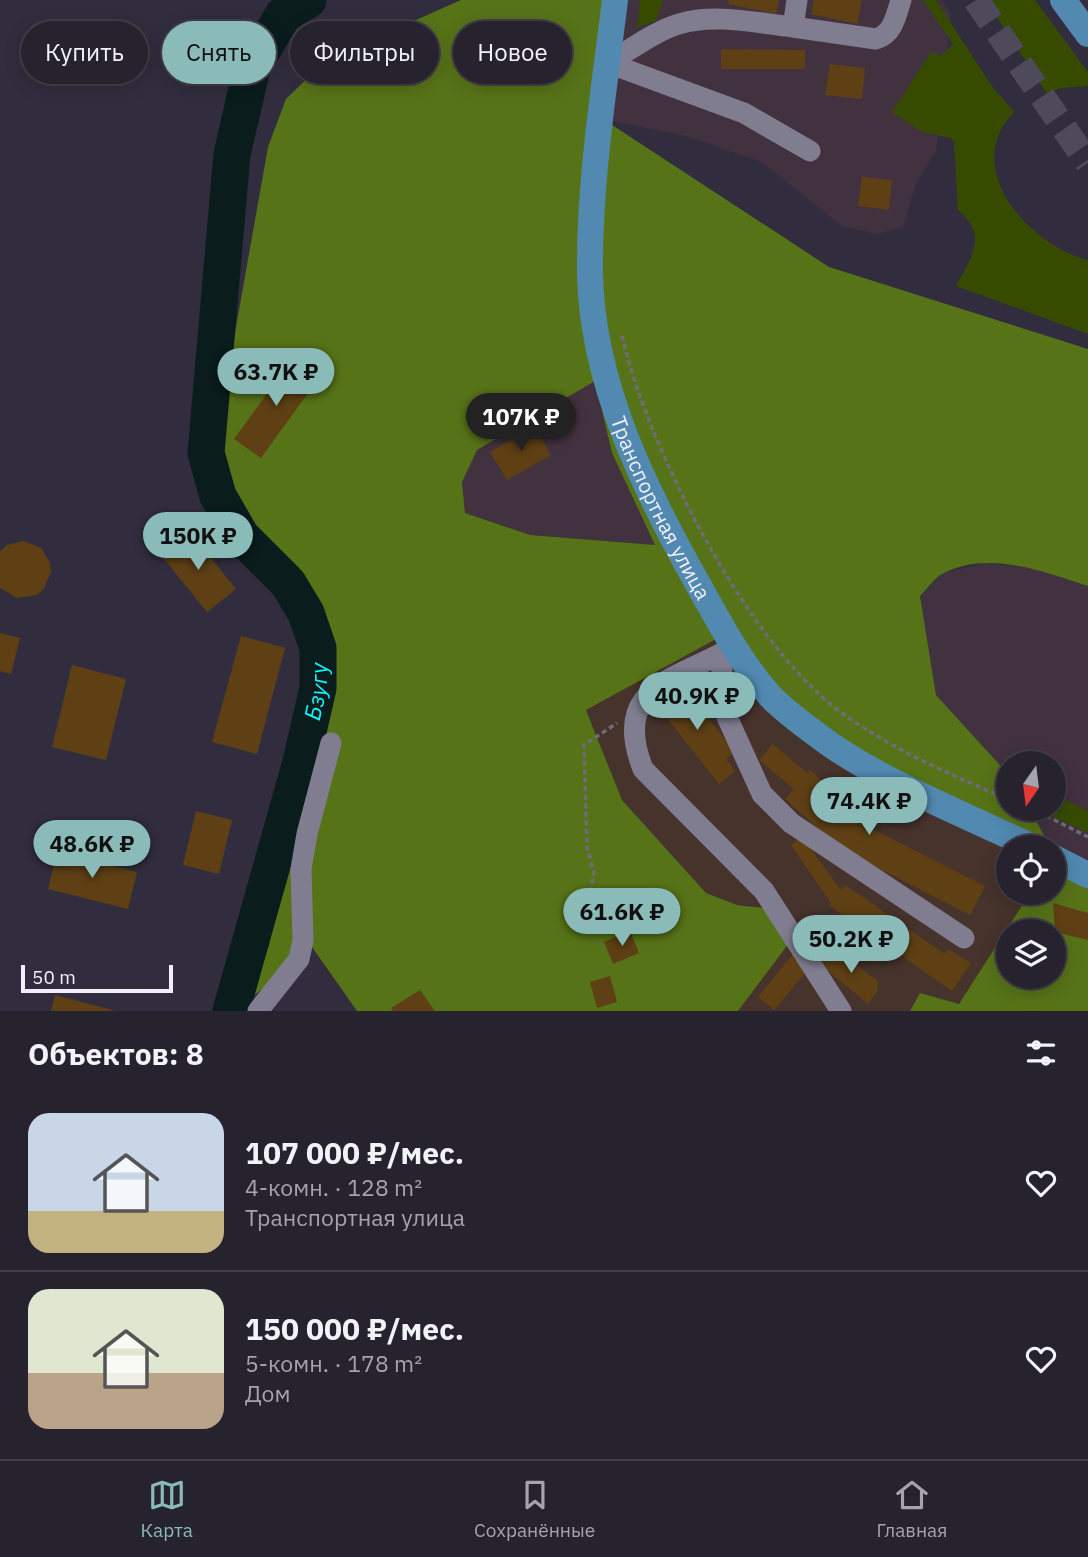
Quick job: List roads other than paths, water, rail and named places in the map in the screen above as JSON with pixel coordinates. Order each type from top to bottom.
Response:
[{"type":"main road","name":"Транспортная улица","points":[[615,0],[592,216],[590,276],[607,379],[633,457],[727,650],[772,697],[818,736],[880,773],[1007,835]]},
{"type":"main road","points":[[1063,0],[1088,34]]},
{"type":"main road","points":[[1066,864],[1088,875]]},
{"type":"lane","points":[[793,27],[797,0]]},
{"type":"lane","points":[[608,63],[677,24],[720,9],[793,27],[876,39],[891,29],[901,0]]},
{"type":"lane","points":[[608,63],[744,113],[810,151]]},
{"type":"lane","points":[[727,650],[723,698],[727,717],[762,794],[791,823],[964,938]]},
{"type":"lane","points":[[727,650],[667,679],[646,697],[635,716],[633,744],[643,769],[764,891],[841,1011]]},
{"type":"lane","points":[[258,1011],[299,959],[303,940],[301,869],[307,834],[331,743]]},
{"type":"waterway","name":"Бзугу","points":[[231,1011],[301,762],[318,688],[318,648],[306,613],[288,583],[241,536],[218,496],[206,453],[232,154],[252,68],[283,15],[308,0]]},
{"type":"tunnel","points":[[976,0],[1088,163]]}]
